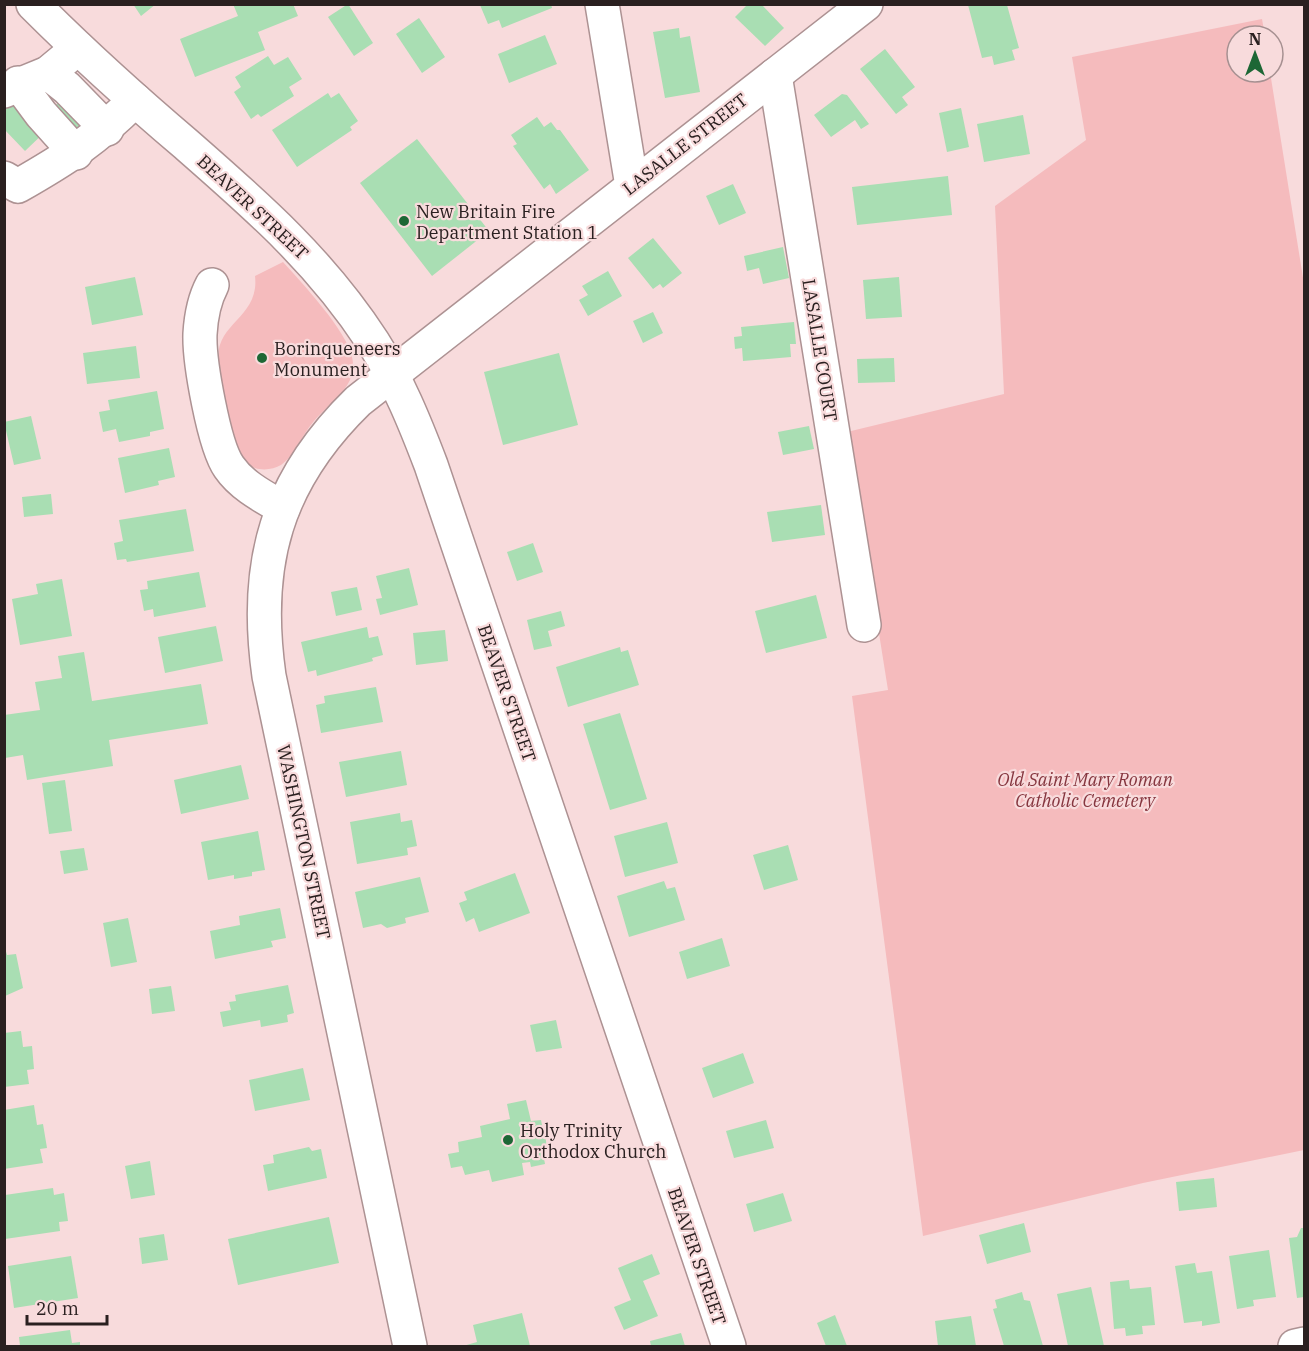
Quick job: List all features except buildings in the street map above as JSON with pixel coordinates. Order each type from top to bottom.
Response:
[{"type":"street","name":"BEAVER STREET","points":[[33,4],[78,48],[298,246],[359,321],[391,372],[413,418],[434,476],[729,1347]]},
{"type":"street","points":[[602,4],[632,186]]},
{"type":"street","name":"LASALLE STREET","points":[[391,372],[866,4]]},
{"type":"street","points":[[24,82],[78,48]]},
{"type":"street","name":"LASALLE COURT","points":[[775,75],[864,625]]},
{"type":"street","points":[[24,82],[67,88],[107,129]]},
{"type":"street","points":[[24,82],[41,114],[76,153]]},
{"type":"street","points":[[4,178],[18,186],[76,153],[107,129],[145,109]]},
{"type":"street","points":[[212,285],[203,313],[200,344],[220,449],[227,465],[239,479],[283,508]]},
{"type":"street","name":"WASHINGTON STREET","points":[[391,372],[327,432],[308,459],[283,508],[271,542],[263,586],[266,656],[410,1347]]},
{"type":"street","points":[[1295,1347],[1305,1344]]},
{"type":"green space","name":"Old Saint Mary Roman Catholic Cemetery","points":[[1262,19],[1263,24],[1237,24]]},
{"type":"green space","name":"Old Saint Mary Roman Catholic Cemetery","points":[[1225,26],[1225,84],[1272,84],[1304,284],[1304,1150],[1143,1183],[923,1236],[852,696],[888,690],[847,432],[1004,394],[995,206],[1086,140],[1072,57]]},
{"type":"green space","points":[[283,262],[342,334],[352,357],[353,368],[347,386],[311,424],[288,459],[278,466],[262,469],[255,468],[247,462],[234,437],[223,389],[219,350],[222,339],[250,302],[255,290],[255,276]]},
{"type":"place","name":"New Britain Fire Department Station 1","points":[[404,221]]},
{"type":"place","name":"Borinqueneers Monument","points":[[262,358]]},
{"type":"place","name":"Holy Trinity Orthodox Church","points":[[508,1140]]}]
